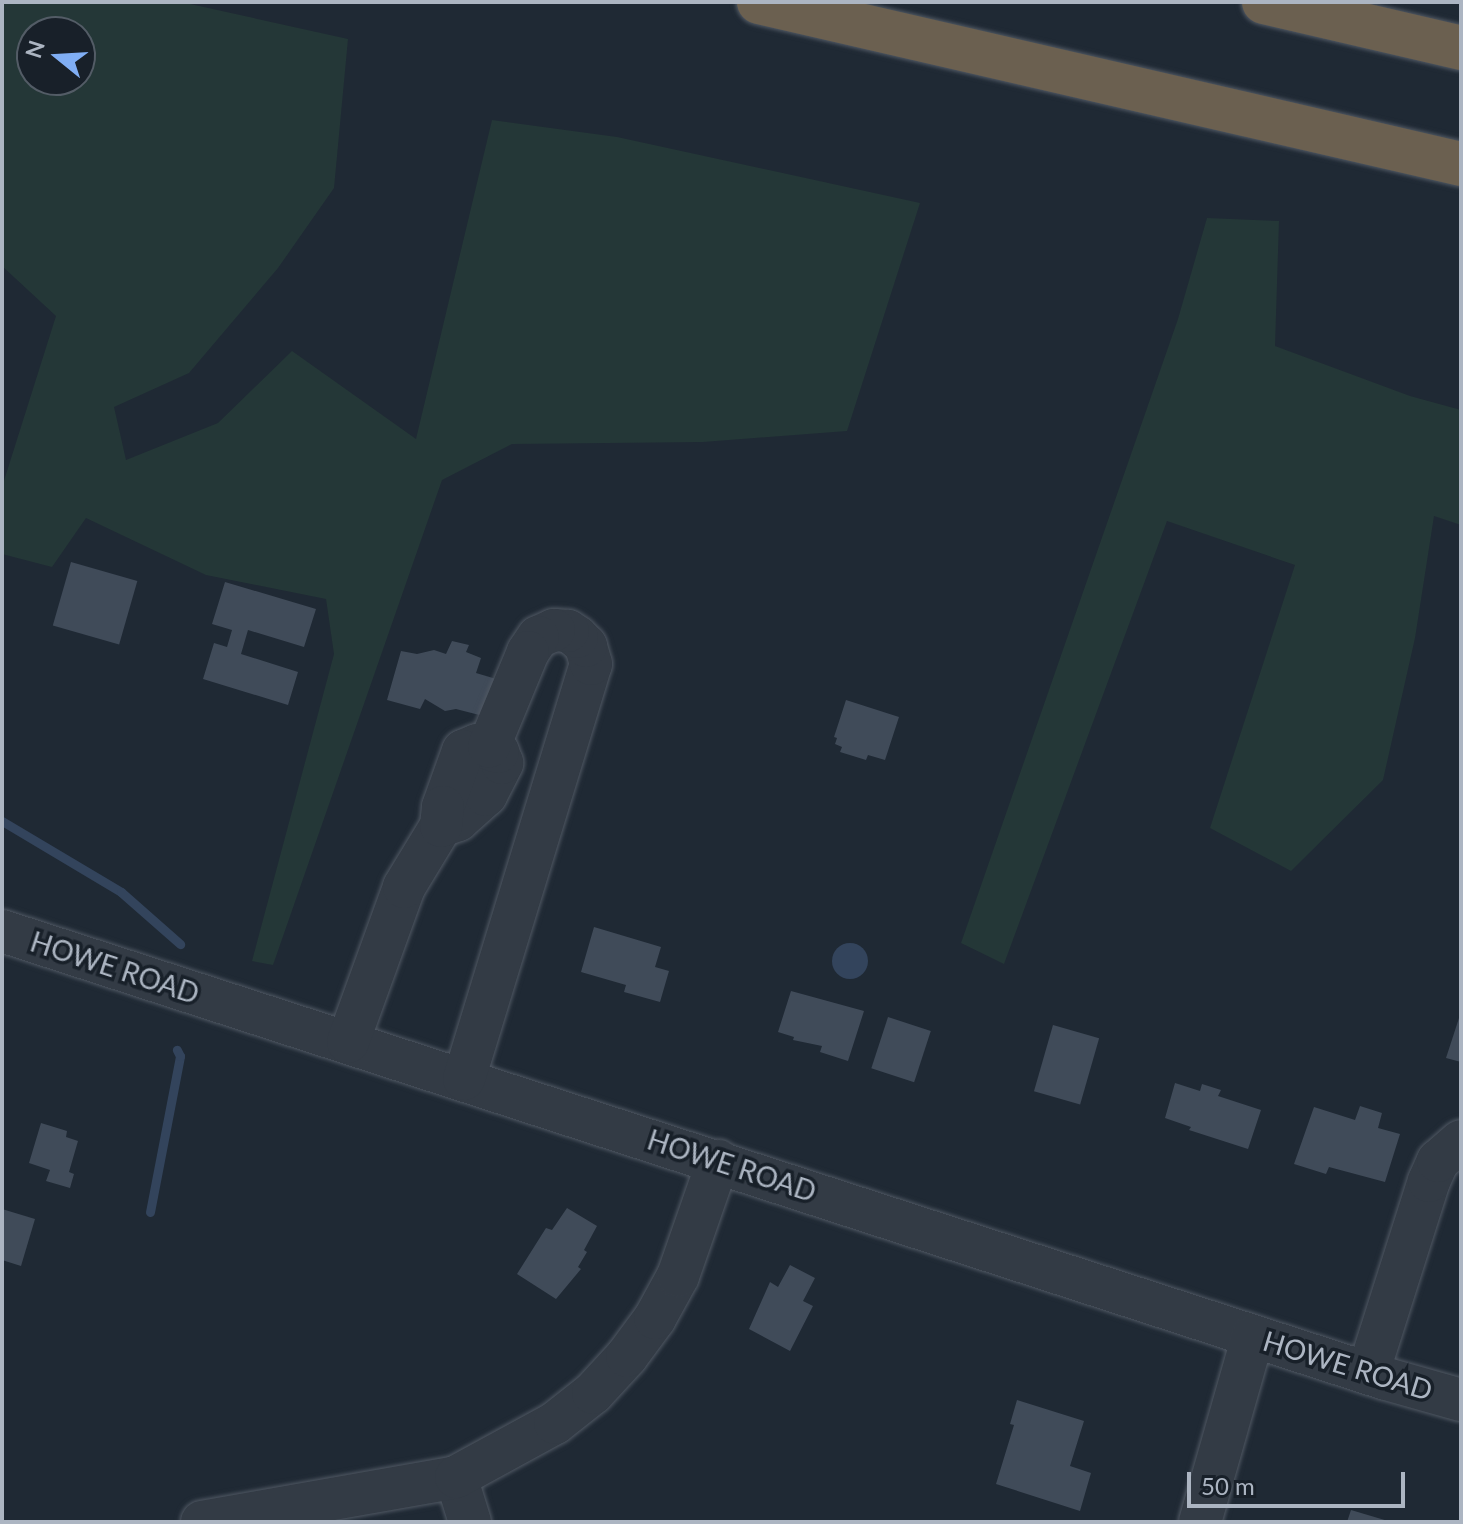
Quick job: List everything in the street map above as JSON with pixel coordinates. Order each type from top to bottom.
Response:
[{"type":"highway","points":[[759,2],[1461,164]]},
{"type":"highway","points":[[1264,2],[1461,48]]},
{"type":"street","points":[[348,1042],[404,887],[441,826],[458,820],[491,787],[502,763],[498,752],[489,746],[528,652],[538,637],[554,630],[568,631],[586,646],[591,664],[464,1079]]},
{"type":"street","name":"HOWE ROAD","points":[[2,931],[1368,1373],[1461,1400]]},
{"type":"street","points":[[1368,1373],[1429,1181],[1438,1161],[1461,1141]]},
{"type":"street","points":[[202,1522],[456,1477],[555,1423],[593,1393],[627,1356],[678,1276],[718,1161]]},
{"type":"street","points":[[1200,1522],[1253,1336]]},
{"type":"street","points":[[456,1477],[470,1522]]},
{"type":"shaded area","points":[[2,2],[181,2],[348,39],[334,188],[278,268],[189,373],[114,407],[126,460],[218,423],[292,351],[416,439],[492,120],[617,137],[920,203],[847,431],[703,442],[512,444],[442,480],[273,965],[252,961],[334,654],[326,599],[206,575],[86,518],[52,567],[2,554],[2,487],[56,316],[2,266]]},
{"type":"shaded area","points":[[1207,218],[1279,221],[1275,346],[1410,396],[1461,410],[1461,525],[1434,516],[1415,638],[1383,780],[1291,871],[1210,828],[1295,565],[1167,521],[1004,964],[961,943],[1178,319]]},
{"type":"water","points":[[850,943],[863,948],[868,961],[863,974],[850,979],[837,974],[832,961],[837,948]]},
{"type":"building","points":[[71,562],[137,581],[119,644],[53,625]]},
{"type":"building","points":[[225,582],[316,609],[304,647],[248,630],[241,654],[298,672],[288,705],[203,679],[214,643],[227,647],[232,630],[212,624]]},
{"type":"building","points":[[452,641],[469,645],[466,652],[481,658],[476,673],[503,681],[491,718],[456,709],[445,711],[425,699],[420,709],[387,700],[401,651],[417,654],[434,650],[446,654]]},
{"type":"building","points":[[846,700],[899,717],[885,760],[868,755],[866,760],[840,752],[842,747],[835,744],[837,738],[834,737]]},
{"type":"building","points":[[594,927],[661,947],[655,967],[669,971],[660,1002],[624,992],[626,985],[581,972]]},
{"type":"building","points":[[791,991],[864,1011],[848,1061],[820,1052],[822,1046],[793,1040],[794,1037],[778,1032]]},
{"type":"building","points":[[1461,1015],[1461,1062],[1446,1058]]},
{"type":"building","points":[[888,1017],[931,1031],[914,1082],[871,1068]]},
{"type":"building","points":[[1053,1025],[1099,1038],[1080,1105],[1034,1091]]},
{"type":"building","points":[[1175,1083],[1200,1091],[1202,1084],[1221,1090],[1218,1096],[1261,1110],[1248,1149],[1189,1130],[1191,1127],[1165,1118]]},
{"type":"building","points":[[1360,1106],[1382,1113],[1378,1128],[1400,1134],[1385,1182],[1329,1167],[1326,1174],[1294,1164],[1314,1107],[1355,1120]]},
{"type":"building","points":[[41,1123],[67,1131],[66,1137],[78,1141],[69,1172],[74,1174],[70,1188],[46,1181],[50,1170],[29,1163]]},
{"type":"building","points":[[567,1208],[597,1226],[584,1250],[587,1252],[578,1267],[581,1269],[556,1299],[517,1274],[546,1228],[552,1230]]},
{"type":"building","points":[[2,1209],[35,1219],[21,1266],[2,1260]]},
{"type":"building","points":[[790,1265],[815,1278],[803,1301],[813,1306],[790,1351],[749,1329],[770,1282],[778,1287]]},
{"type":"building","points":[[1017,1400],[1084,1421],[1070,1466],[1091,1473],[1080,1511],[996,1484],[1014,1425],[1010,1424]]},
{"type":"building","points":[[1351,1510],[1388,1521],[1388,1522],[1347,1522]]},
{"type":"waterway","points":[[2,821],[121,892],[180,944]]},
{"type":"waterway","points":[[150,1212],[180,1056],[177,1050]]}]
